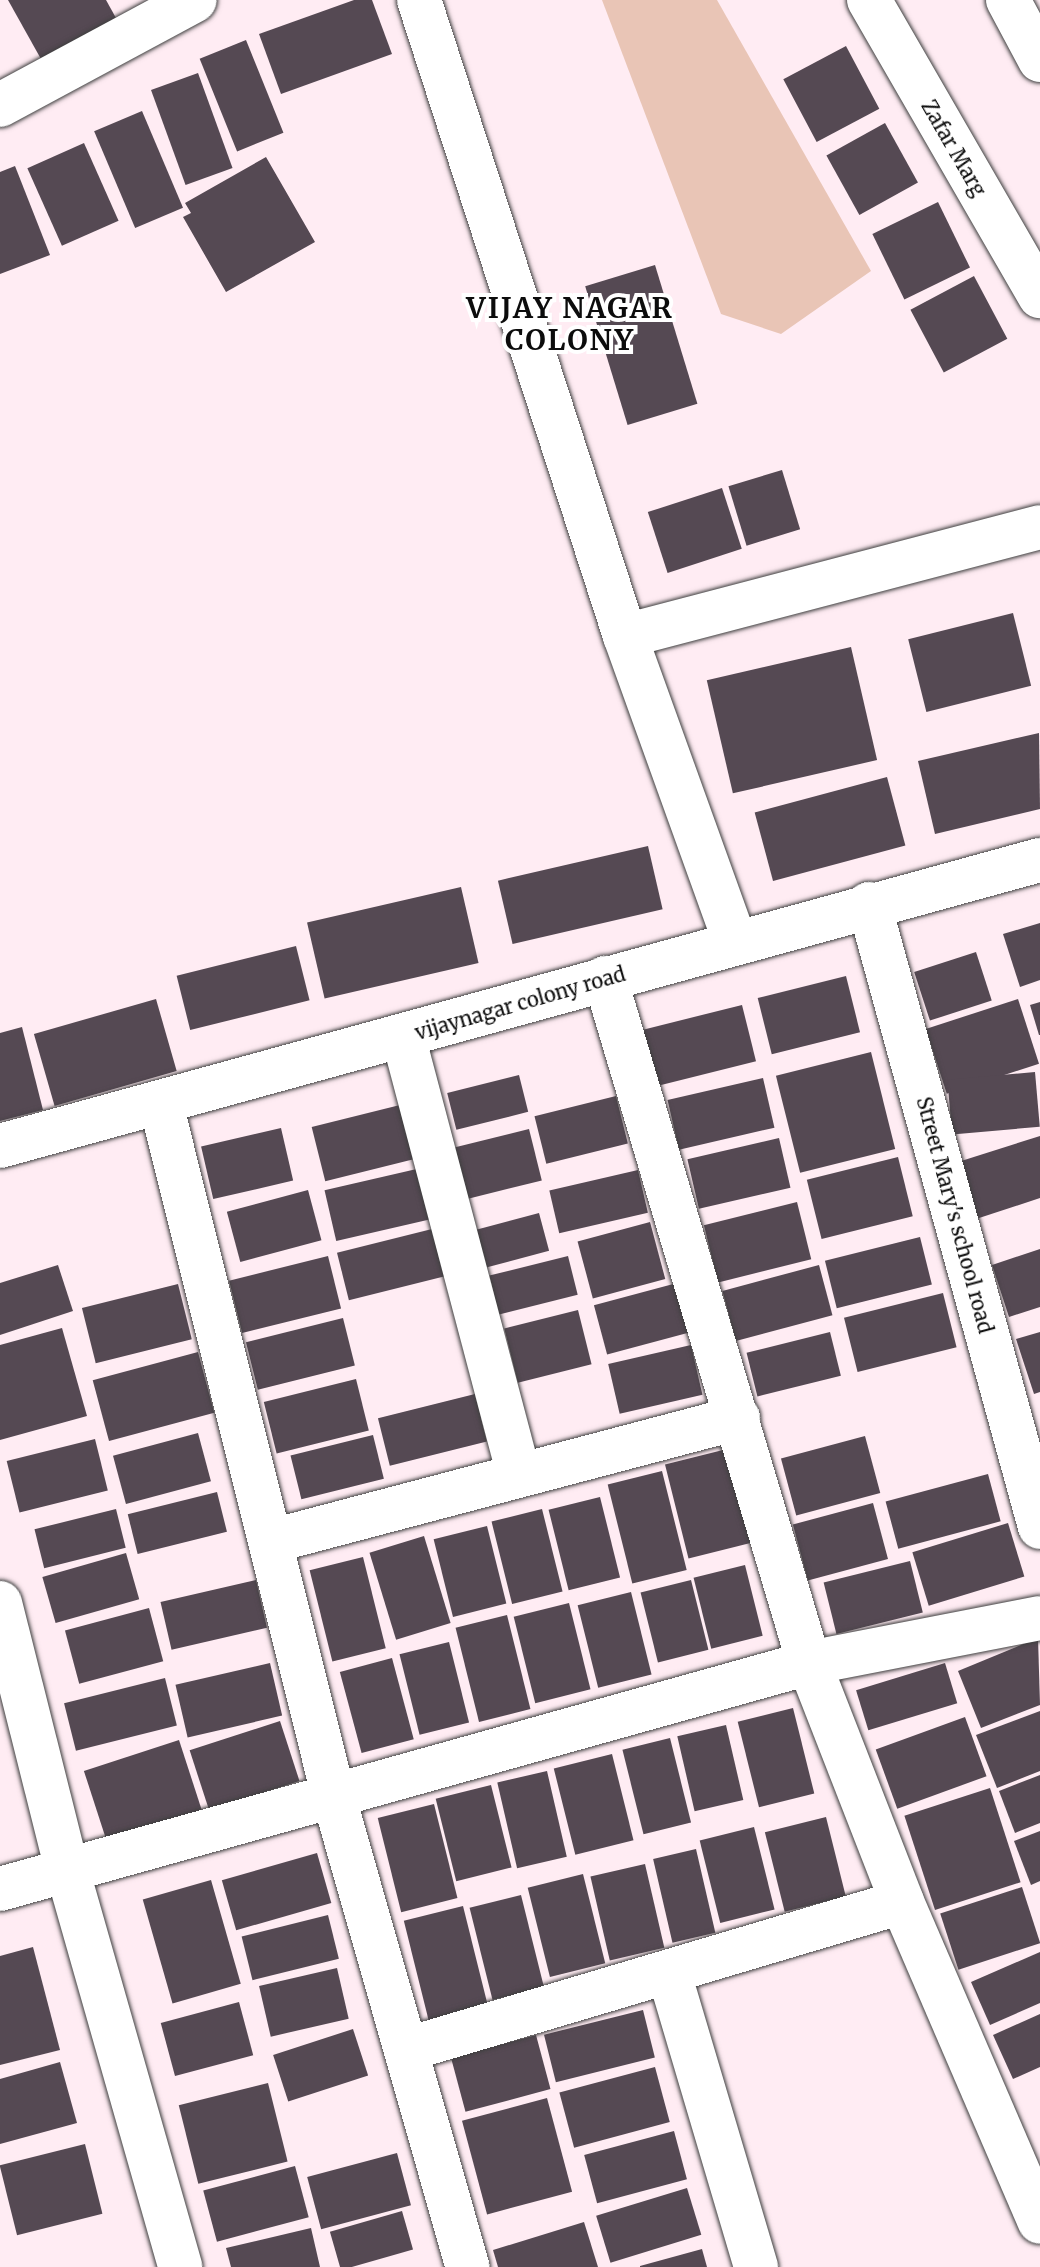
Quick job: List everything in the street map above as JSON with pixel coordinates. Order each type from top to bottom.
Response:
[{"type":"street","points":[[0,105],[195,0]]},
{"type":"street","points":[[419,0],[625,636],[735,942]]},
{"type":"street","name":"Zafar Marg","points":[[869,0],[1040,296]]},
{"type":"street","points":[[1008,0],[1040,60]]},
{"type":"street","points":[[625,636],[1040,527]]},
{"type":"street","name":"vijaynagar colony road","points":[[0,1146],[161,1104],[869,904],[1040,860]]},
{"type":"street","name":"Street Mary's school road","points":[[869,904],[1040,1527]]},
{"type":"street","points":[[605,978],[809,1663],[902,1902],[1040,2222]]},
{"type":"street","points":[[403,1036],[519,1475]]},
{"type":"street","points":[[161,1104],[334,1798],[468,2267]]},
{"type":"street","points":[[272,1541],[738,1418]]},
{"type":"street","points":[[0,1603],[67,1869],[180,2267]]},
{"type":"street","points":[[0,1889],[809,1663],[1040,1618]]},
{"type":"street","points":[[408,2049],[902,1902]]},
{"type":"street","points":[[669,1973],[756,2267]]},
{"type":"shaded area","points":[[602,0],[717,0],[871,271],[781,334],[721,314]]},
{"type":"building","points":[[8,0],[106,0],[121,27],[46,68]]},
{"type":"building","points":[[354,0],[372,0],[392,54],[281,94],[259,34]]},
{"type":"building","points":[[246,40],[283,133],[237,151],[200,59]]},
{"type":"building","points":[[846,46],[879,109],[817,142],[783,79]]},
{"type":"building","points":[[198,73],[233,168],[186,185],[151,90]]},
{"type":"building","points":[[142,111],[183,208],[135,228],[94,131]]},
{"type":"building","points":[[885,123],[918,182],[859,215],[826,155]]},
{"type":"building","points":[[84,143],[119,221],[62,246],[27,168]]},
{"type":"building","points":[[266,157],[315,242],[226,292],[183,217],[191,213],[185,203]]},
{"type":"building","points":[[15,166],[50,255],[0,274],[0,172]]},
{"type":"building","points":[[938,202],[970,268],[904,300],[872,234]]},
{"type":"building","points":[[655,265],[697,404],[628,425],[585,286]]},
{"type":"building","points":[[974,276],[1007,339],[944,372],[910,310]]},
{"type":"building","points":[[782,470],[800,529],[747,546],[728,486]]},
{"type":"building","points":[[722,488],[742,549],[668,573],[648,512]]},
{"type":"building","points":[[1013,613],[1031,686],[926,712],[908,639]]},
{"type":"building","points":[[851,647],[877,760],[733,793],[707,680]]},
{"type":"building","points":[[1039,733],[1040,809],[935,834],[918,761]]},
{"type":"building","points":[[887,777],[905,846],[773,881],[755,812]]},
{"type":"building","points":[[648,846],[663,909],[513,944],[498,881]]},
{"type":"building","points":[[461,887],[479,963],[325,999],[307,923]]},
{"type":"building","points":[[1040,923],[1040,980],[1020,987],[1003,934]]},
{"type":"building","points":[[296,946],[310,1000],[190,1030],[177,976]]},
{"type":"building","points":[[976,952],[992,1001],[930,1021],[914,972]]},
{"type":"building","points":[[846,976],[860,1032],[772,1054],[758,998]]},
{"type":"building","points":[[156,999],[177,1071],[55,1106],[34,1034]]},
{"type":"building","points":[[1018,999],[1039,1064],[947,1094],[926,1029]]},
{"type":"building","points":[[1040,1002],[1040,1035],[1039,1035],[1030,1005]]},
{"type":"building","points":[[742,1005],[756,1061],[654,1087],[640,1030]]},
{"type":"building","points":[[22,1027],[43,1110],[0,1121],[0,1033]]},
{"type":"building","points":[[871,1052],[895,1149],[800,1173],[776,1076]]},
{"type":"building","points":[[1035,1072],[1040,1127],[952,1134],[947,1080]]},
{"type":"building","points":[[519,1075],[528,1112],[456,1130],[447,1093]]},
{"type":"building","points":[[763,1078],[774,1128],[679,1150],[668,1100]]},
{"type":"building","points":[[616,1096],[628,1144],[546,1164],[534,1116]]},
{"type":"building","points":[[400,1105],[414,1159],[325,1181],[312,1127]]},
{"type":"building","points":[[281,1128],[293,1181],[213,1199],[201,1146]]},
{"type":"building","points":[[529,1129],[542,1180],[466,1199],[453,1148]]},
{"type":"building","points":[[1040,1136],[1040,1198],[976,1219],[958,1162]]},
{"type":"building","points":[[779,1138],[790,1188],[699,1209],[687,1159]]},
{"type":"building","points":[[898,1157],[913,1216],[822,1239],[807,1180]]},
{"type":"building","points":[[421,1168],[433,1219],[336,1241],[325,1190]]},
{"type":"building","points":[[638,1170],[648,1213],[559,1233],[549,1190]]},
{"type":"building","points":[[308,1190],[321,1240],[240,1262],[227,1212]]},
{"type":"building","points":[[797,1202],[811,1259],[718,1282],[704,1225]]},
{"type":"building","points":[[539,1213],[549,1251],[486,1267],[476,1230]]},
{"type":"building","points":[[650,1222],[665,1279],[593,1298],[578,1241]]},
{"type":"building","points":[[436,1228],[448,1276],[349,1300],[337,1253]]},
{"type":"building","points":[[920,1237],[932,1285],[837,1308],[825,1261]]},
{"type":"building","points":[[1040,1249],[1040,1307],[1009,1317],[992,1265]]},
{"type":"building","points":[[328,1256],[341,1308],[242,1333],[229,1281]]},
{"type":"building","points":[[568,1256],[578,1295],[499,1314],[489,1276]]},
{"type":"building","points":[[58,1265],[73,1311],[0,1335],[0,1283]]},
{"type":"building","points":[[819,1265],[832,1315],[736,1341],[722,1291]]},
{"type":"building","points":[[677,1283],[690,1332],[607,1355],[594,1305]]},
{"type":"building","points":[[178,1284],[192,1339],[96,1363],[82,1308]]},
{"type":"building","points":[[943,1293],[957,1347],[858,1372],[844,1318]]},
{"type":"building","points":[[578,1310],[592,1364],[518,1383],[504,1328]]},
{"type":"building","points":[[343,1318],[355,1366],[258,1390],[246,1342]]},
{"type":"building","points":[[62,1328],[87,1416],[0,1440],[0,1345]]},
{"type":"building","points":[[830,1332],[841,1376],[757,1396],[747,1353]]},
{"type":"building","points":[[1040,1332],[1040,1392],[1034,1394],[1016,1339]]},
{"type":"building","points":[[691,1345],[702,1395],[620,1414],[608,1364]]},
{"type":"building","points":[[198,1352],[214,1413],[109,1441],[93,1380]]},
{"type":"building","points":[[356,1379],[369,1430],[277,1453],[264,1402]]},
{"type":"building","points":[[475,1394],[487,1442],[390,1466],[378,1418]]},
{"type":"building","points":[[198,1433],[211,1481],[126,1504],[113,1456]]},
{"type":"building","points":[[373,1435],[384,1479],[301,1499],[291,1456]]},
{"type":"building","points":[[865,1436],[880,1493],[796,1516],[781,1459]]},
{"type":"building","points":[[95,1439],[108,1490],[20,1512],[7,1461]]},
{"type":"building","points":[[731,1448],[754,1542],[688,1559],[665,1464]]},
{"type":"building","points":[[662,1471],[687,1570],[632,1584],[608,1485]]},
{"type":"building","points":[[988,1474],[1001,1521],[898,1549],[886,1501]]},
{"type":"building","points":[[217,1492],[227,1532],[138,1554],[128,1514]]},
{"type":"building","points":[[600,1497],[620,1578],[569,1590],[549,1510]]},
{"type":"building","points":[[873,1503],[888,1559],[808,1581],[793,1524]]},
{"type":"building","points":[[116,1509],[126,1548],[44,1568],[34,1529]]},
{"type":"building","points":[[542,1509],[563,1591],[512,1604],[492,1522]]},
{"type":"building","points":[[1008,1523],[1024,1577],[929,1606],[912,1552]]},
{"type":"building","points":[[487,1526],[506,1604],[453,1617],[434,1539]]},
{"type":"building","points":[[424,1536],[451,1623],[396,1640],[369,1553]]},
{"type":"building","points":[[126,1553],[139,1599],[56,1623],[42,1577]]},
{"type":"building","points":[[363,1557],[386,1648],[332,1662],[310,1570]]},
{"type":"building","points":[[910,1561],[923,1612],[836,1634],[824,1583]]},
{"type":"building","points":[[745,1565],[763,1636],[711,1649],[694,1578]]},
{"type":"building","points":[[256,1580],[267,1628],[172,1650],[161,1602]]},
{"type":"building","points":[[691,1580],[708,1650],[658,1662],[641,1593]]},
{"type":"building","points":[[631,1592],[652,1674],[598,1688],[578,1605]]},
{"type":"building","points":[[569,1603],[591,1689],[535,1703],[514,1617]]},
{"type":"building","points":[[149,1608],[163,1661],[79,1684],[65,1631]]},
{"type":"building","points":[[507,1615],[530,1709],[479,1722],[456,1628]]},
{"type":"building","points":[[1038,1638],[1040,1705],[981,1728],[958,1671]]},
{"type":"building","points":[[449,1642],[469,1723],[420,1735],[400,1654]]},
{"type":"building","points":[[392,1658],[414,1739],[362,1753],[340,1672]]},
{"type":"building","points":[[270,1663],[282,1716],[188,1737],[175,1685]]},
{"type":"building","points":[[945,1663],[957,1703],[868,1730],[856,1690]]},
{"type":"building","points":[[165,1678],[177,1726],[76,1751],[64,1703]]},
{"type":"building","points":[[793,1708],[814,1793],[759,1807],[738,1722]]},
{"type":"building","points":[[1040,1711],[1040,1771],[997,1788],[976,1735]]},
{"type":"building","points":[[965,1717],[987,1776],[897,1809],[876,1749]]},
{"type":"building","points":[[280,1721],[299,1781],[209,1810],[190,1750]]},
{"type":"building","points":[[726,1725],[743,1800],[695,1811],[677,1736]]},
{"type":"building","points":[[670,1738],[691,1822],[644,1834],[622,1750]]},
{"type":"building","points":[[179,1740],[203,1813],[108,1844],[84,1771]]},
{"type":"building","points":[[612,1754],[634,1840],[575,1855],[554,1769]]},
{"type":"building","points":[[547,1771],[567,1857],[517,1868],[497,1782]]},
{"type":"building","points":[[1040,1775],[1040,1823],[1015,1833],[999,1791]]},
{"type":"building","points":[[491,1785],[512,1867],[456,1881],[436,1799]]},
{"type":"building","points":[[990,1788],[1021,1882],[935,1910],[904,1816]]},
{"type":"building","points":[[434,1804],[457,1898],[401,1912],[378,1818]]},
{"type":"building","points":[[826,1817],[846,1897],[785,1912],[765,1832]]},
{"type":"building","points":[[754,1827],[775,1909],[720,1923],[700,1841]]},
{"type":"building","points":[[1040,1831],[1040,1881],[1031,1885],[1014,1841]]},
{"type":"building","points":[[696,1849],[715,1933],[672,1943],[653,1859]]},
{"type":"building","points":[[317,1853],[331,1903],[236,1930],[222,1880]]},
{"type":"building","points":[[645,1864],[664,1948],[610,1960],[590,1877]]},
{"type":"building","points":[[583,1874],[605,1963],[550,1977],[528,1888]]},
{"type":"building","points":[[211,1880],[241,1984],[173,2003],[143,1900]]},
{"type":"building","points":[[1022,1887],[1040,1943],[958,1970],[940,1914]]},
{"type":"building","points":[[521,1895],[544,1987],[493,2000],[470,1908]]},
{"type":"building","points":[[463,1906],[488,2006],[429,2021],[404,1921]]},
{"type":"building","points":[[328,1915],[339,1959],[253,1980],[242,1937]]},
{"type":"building","points":[[33,1947],[60,2050],[0,2065],[0,1956]]},
{"type":"building","points":[[1040,1952],[1040,2003],[990,2025],[971,1982]]},
{"type":"building","points":[[337,1968],[349,2019],[271,2037],[259,1986]]},
{"type":"building","points":[[239,2002],[253,2055],[175,2076],[161,2023]]},
{"type":"building","points":[[643,2010],[655,2058],[556,2082],[544,2035]]},
{"type":"building","points":[[1040,2014],[1040,2067],[1013,2079],[993,2035]]},
{"type":"building","points":[[353,2029],[368,2076],[288,2102],[273,2055]]},
{"type":"building","points":[[536,2035],[550,2089],[465,2112],[451,2058]]},
{"type":"building","points":[[60,2062],[77,2123],[0,2144],[0,2079]]},
{"type":"building","points":[[655,2067],[670,2122],[574,2148],[559,2093]]},
{"type":"building","points":[[268,2083],[288,2162],[198,2184],[179,2105]]},
{"type":"building","points":[[547,2098],[572,2192],[487,2214],[462,2121]]},
{"type":"building","points":[[674,2131],[687,2179],[597,2203],[584,2155]]},
{"type":"building","points":[[85,2144],[102,2214],[17,2235],[0,2165]]},
{"type":"building","points":[[397,2153],[411,2205],[321,2229],[307,2177]]},
{"type":"building","points":[[295,2166],[309,2217],[217,2242],[203,2191]]},
{"type":"building","points":[[687,2188],[701,2235],[610,2263],[596,2216]]},
{"type":"building","points":[[402,2211],[413,2249],[352,2267],[340,2267],[330,2232]]},
{"type":"building","points":[[584,2222],[598,2267],[498,2267],[493,2250]]},
{"type":"building","points":[[311,2228],[320,2267],[231,2267],[226,2248]]},
{"type":"building","points":[[702,2249],[707,2267],[640,2267],[640,2266]]},
{"type":"district","name":"VIJAY NAGAR COLONY","points":[[570,324]]}]
